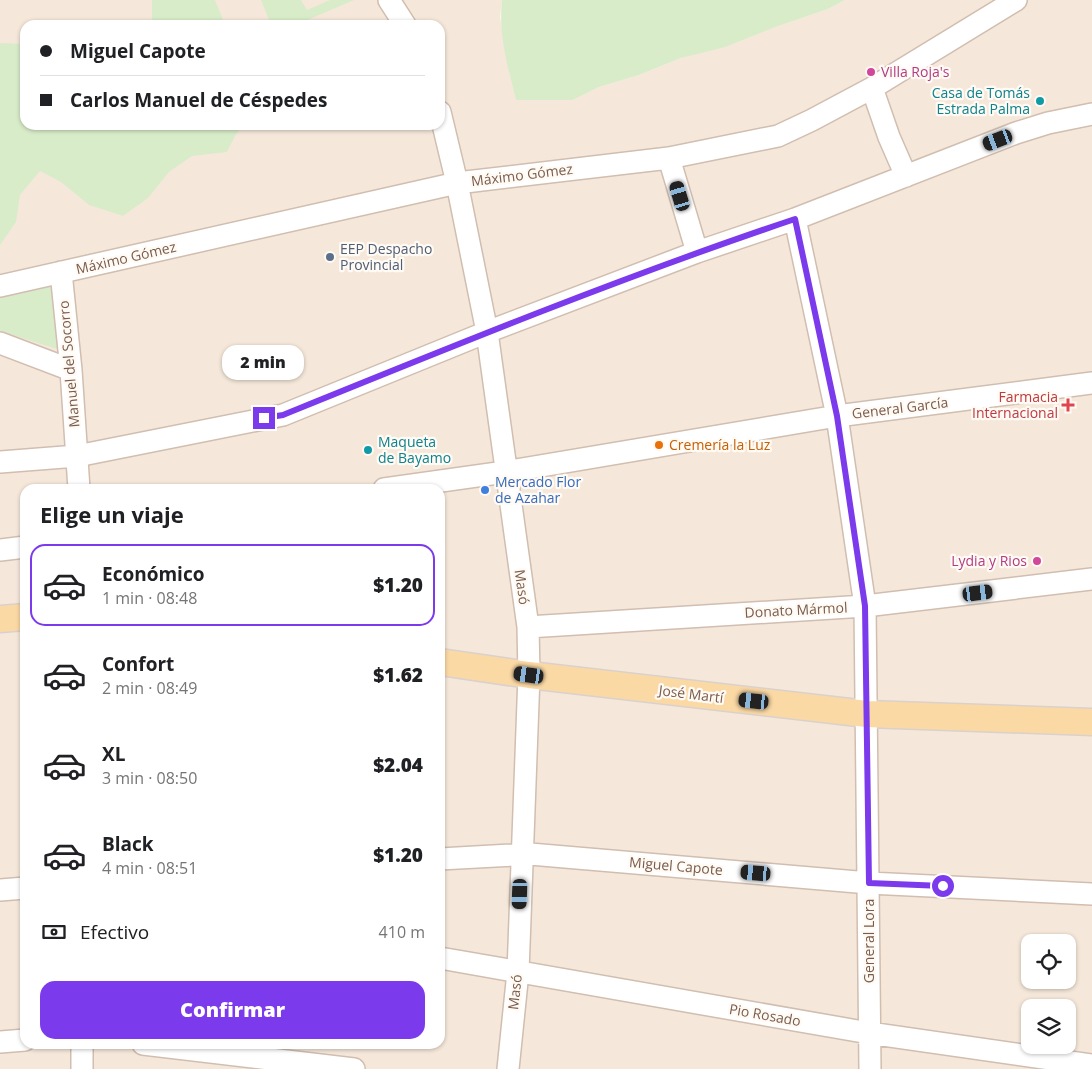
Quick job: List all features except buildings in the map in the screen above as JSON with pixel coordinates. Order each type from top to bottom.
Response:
[{"type":"main road","points":[[0,619],[20,617]]},
{"type":"main road","name":"José Martí","points":[[445,663],[529,675],[867,714],[1092,722]]},
{"type":"street","points":[[389,0],[401,20]]},
{"type":"street","name":"Máximo Gómez","points":[[0,286],[457,183],[669,158],[778,136],[872,88],[1016,0]]},
{"type":"street","points":[[872,88],[889,137],[906,176]]},
{"type":"street","points":[[0,462],[77,456],[283,415],[486,332],[697,252],[795,219],[1016,133],[1048,123],[1092,114]]},
{"type":"street","name":"Masó","points":[[444,130],[457,183],[486,332],[528,627],[529,675],[518,972],[508,1069]]},
{"type":"street","points":[[669,158],[697,252]]},
{"type":"street","name":"General Lora","points":[[795,219],[837,416],[865,606],[870,1069]]},
{"type":"street","name":"Manuel del Socorro","points":[[62,272],[79,484]]},
{"type":"street","points":[[0,344],[71,370]]},
{"type":"street","name":"General García","points":[[420,484],[505,472],[837,416],[1092,383]]},
{"type":"street","points":[[0,550],[20,548]]},
{"type":"street","name":"Donato Mármol","points":[[528,627],[865,606],[1092,579]]},
{"type":"street","name":"Miguel Capote","points":[[445,859],[521,854],[869,883],[1092,894]]},
{"type":"street","points":[[0,890],[20,888]]},
{"type":"street","name":"Pio Rosado","points":[[445,959],[869,1032],[1092,1066]]},
{"type":"street","points":[[0,1042],[20,1040]]},
{"type":"street","points":[[82,1049],[82,1069]]},
{"type":"street","points":[[185,1049],[354,1069]]},
{"type":"shaded area","points":[[0,0],[502,0],[500,17],[516,100],[573,100],[599,87],[639,75],[681,58],[828,9],[845,0],[1092,0],[1092,1069],[0,1069]]},
{"type":"green space","points":[[152,0],[215,0],[223,20],[152,20]]},
{"type":"green space","points":[[261,0],[301,0],[307,10],[330,0],[354,0],[308,20],[269,20]]},
{"type":"green space","points":[[502,0],[845,0],[828,9],[725,47],[681,58],[639,75],[599,87],[573,100],[516,100],[507,63],[501,25]]},
{"type":"green space","points":[[0,43],[20,44],[20,130],[239,130],[227,152],[192,156],[169,172],[148,198],[123,216],[89,205],[61,182],[40,171],[20,195],[16,222],[0,245]]},
{"type":"green space","points":[[56,283],[57,349],[0,331],[0,296]]},
{"type":"place","name":"Villa Roja's","points":[[871,72]]},
{"type":"place","name":"Casa de Tomás Estrada Palma","points":[[1040,101]]},
{"type":"place","name":"EEP Despacho Provincial","points":[[330,257]]},
{"type":"place","name":"Farmacia Internacional","points":[[1068,405]]},
{"type":"place","name":"Cremería la Luz","points":[[659,445]]},
{"type":"place","name":"Maqueta de Bayamo","points":[[368,450]]},
{"type":"place","name":"Mercado Flor de Azahar","points":[[485,490]]},
{"type":"place","name":"Lydia y Rios","points":[[1037,561]]},
{"type":"route","points":[[264,418],[283,415],[486,332],[697,252],[795,219],[837,416],[865,606],[869,883],[943,886]]}]
